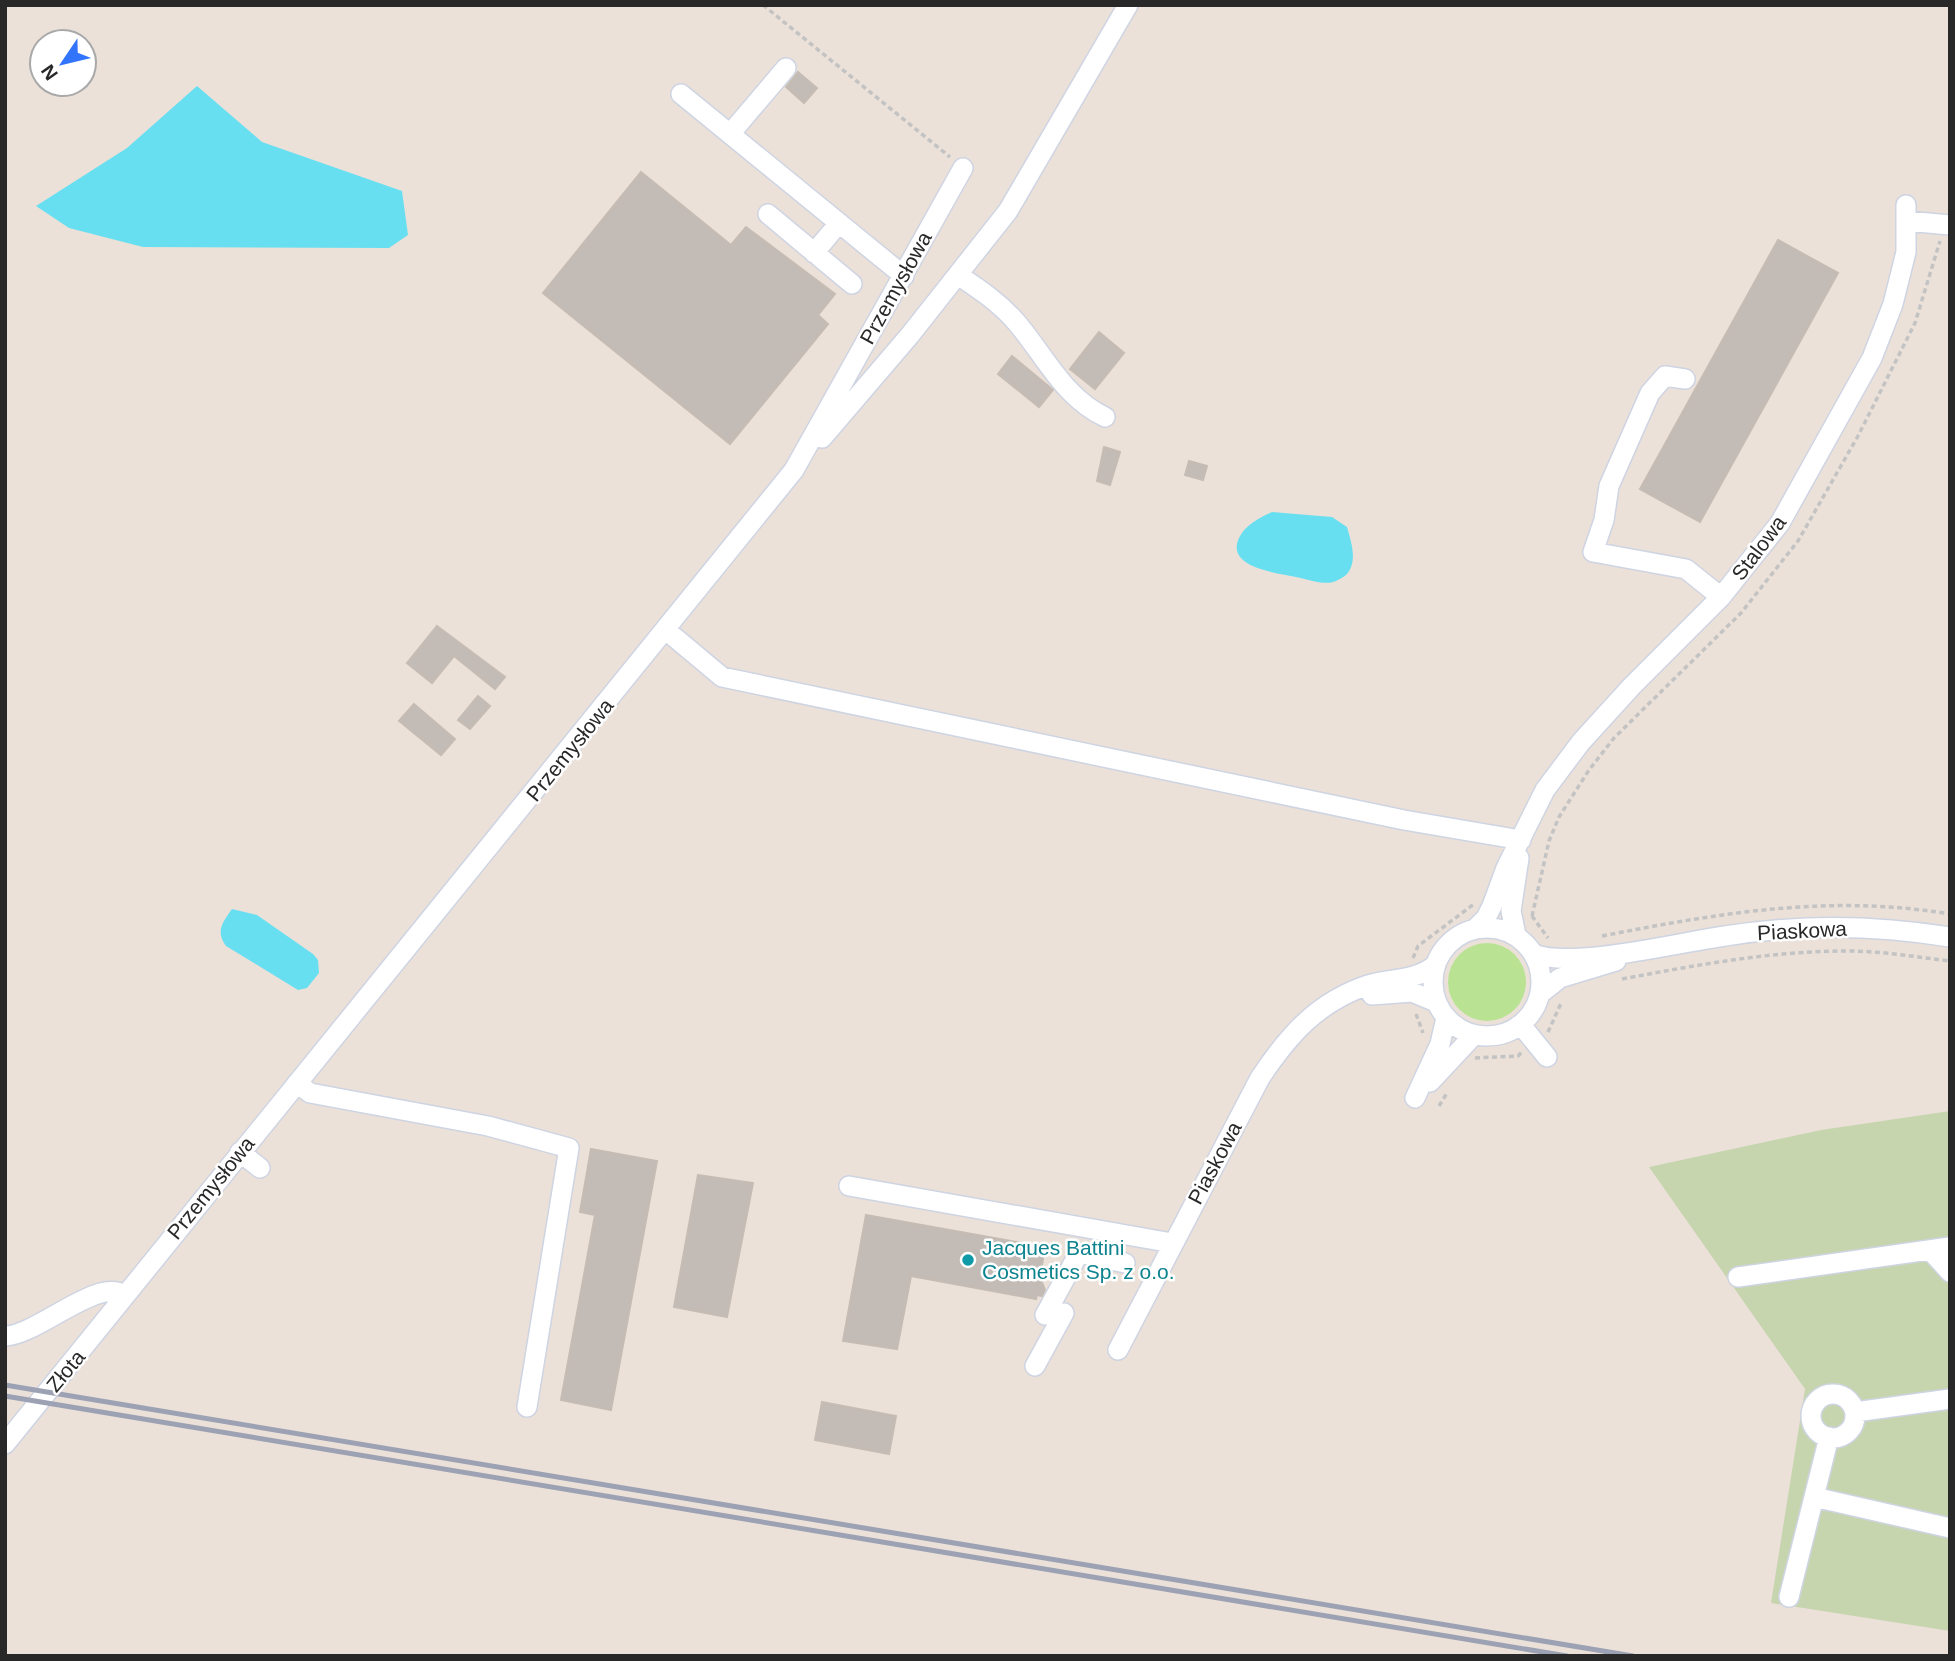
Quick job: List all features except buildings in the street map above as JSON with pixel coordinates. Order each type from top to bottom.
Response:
[{"type":"street","points":[[794,470],[958,275],[1008,211],[1128,5]]},
{"type":"street","points":[[730,134],[786,68]]},
{"type":"street","points":[[681,94],[904,276]]},
{"type":"street","name":"Przemysłowa","points":[[124,1295],[667,631],[794,470],[904,276],[962,167]]},
{"type":"street","name":"Stalowa","points":[[1516,935],[1502,908],[1521,840],[1545,790],[1581,742],[1632,686],[1721,597],[1780,523],[1872,358],[1893,304],[1906,252],[1906,213],[1950,225]]},
{"type":"street","points":[[768,214],[852,284]]},
{"type":"street","points":[[814,253],[839,223]]},
{"type":"street","points":[[958,275],[988,295],[1014,320],[1071,395],[1105,417]]},
{"type":"street","points":[[1685,379],[1665,376],[1650,393],[1609,486],[1604,520],[1593,552],[1686,569],[1721,597]]},
{"type":"street","points":[[667,631],[722,677],[1404,820],[1521,840]]},
{"type":"street","points":[[1475,929],[1502,908]]},
{"type":"street","name":"Piaskowa","points":[[1534,954],[1555,958],[1654,949],[1726,936],[1822,927],[1900,929],[1950,937]]},
{"type":"street","points":[[1475,929],[1502,929],[1516,935],[1534,954],[1542,979],[1541,993]]},
{"type":"street","name":"Piaskowa","points":[[1118,1350],[1260,1079],[1298,1026],[1340,998],[1368,985],[1412,985],[1434,966],[1443,950],[1456,937],[1475,929]]},
{"type":"street","name":"Piaskowa","points":[[1521,1025],[1531,1014],[1541,993],[1560,978],[1654,949]]},
{"type":"street","points":[[1434,966],[1432,991],[1441,1010],[1445,1030],[1415,1098],[1474,1035]]},
{"type":"street","points":[[1412,985],[1455,1026],[1474,1035],[1497,1035],[1521,1025],[1547,1056]]},
{"type":"street","points":[[297,1083],[310,1093],[488,1126],[569,1148],[527,1407]]},
{"type":"street","points":[[240,1152],[260,1168]]},
{"type":"street","points":[[849,1186],[1172,1243]]},
{"type":"street","points":[[1738,1277],[1940,1248],[1950,1272]]},
{"type":"street","points":[[1035,1366],[1079,1253],[1125,1263]]},
{"type":"street","points":[[5,1336],[27,1332],[70,1307],[109,1291],[124,1295]]},
{"type":"street","name":"Złota","points":[[5,1444],[98,1332],[124,1295]]},
{"type":"street","points":[[1841,1396],[1855,1412],[1849,1432],[1829,1437],[1817,1431],[1811,1418],[1815,1404],[1820,1399],[1841,1396]]},
{"type":"street","points":[[1855,1412],[1950,1399]]},
{"type":"street","points":[[1789,1597],[1829,1437]]},
{"type":"street","points":[[1814,1497],[1950,1528]]},
{"type":"path","points":[[763,5],[962,167]]},
{"type":"path","points":[[1423,1032],[1412,985],[1413,954],[1418,946],[1471,904],[1533,916],[1553,946]]},
{"type":"path","points":[[1615,980],[1744,957],[1793,953],[1849,951],[1950,961]]},
{"type":"green space","points":[[1487,943],[1502,946],[1515,954],[1523,967],[1526,982],[1523,997],[1515,1010],[1502,1018],[1487,1021],[1472,1018],[1459,1010],[1451,997],[1448,982],[1451,967],[1459,954],[1472,946]]},
{"type":"green space","points":[[1950,1111],[1950,1631],[1771,1603],[1805,1389],[1649,1167],[1821,1130]]},
{"type":"water","points":[[197,86],[262,142],[402,191],[408,235],[389,248],[143,247],[69,228],[36,206],[127,148]]},
{"type":"water","points":[[1272,512],[1332,517],[1347,527],[1353,557],[1347,574],[1333,582],[1320,582],[1266,571],[1246,562],[1239,556],[1239,538],[1257,519]]},
{"type":"water","points":[[232,909],[257,915],[313,954],[318,960],[319,973],[307,988],[298,990],[226,946],[221,931],[223,922]]},
{"type":"railway","points":[[5,1385],[1633,1656]]},
{"type":"railway","points":[[5,1396],[1567,1656]]},
{"type":"place","name":"Jacques Battini Cosmetics Sp. z o.o.","points":[[968,1260]]}]
